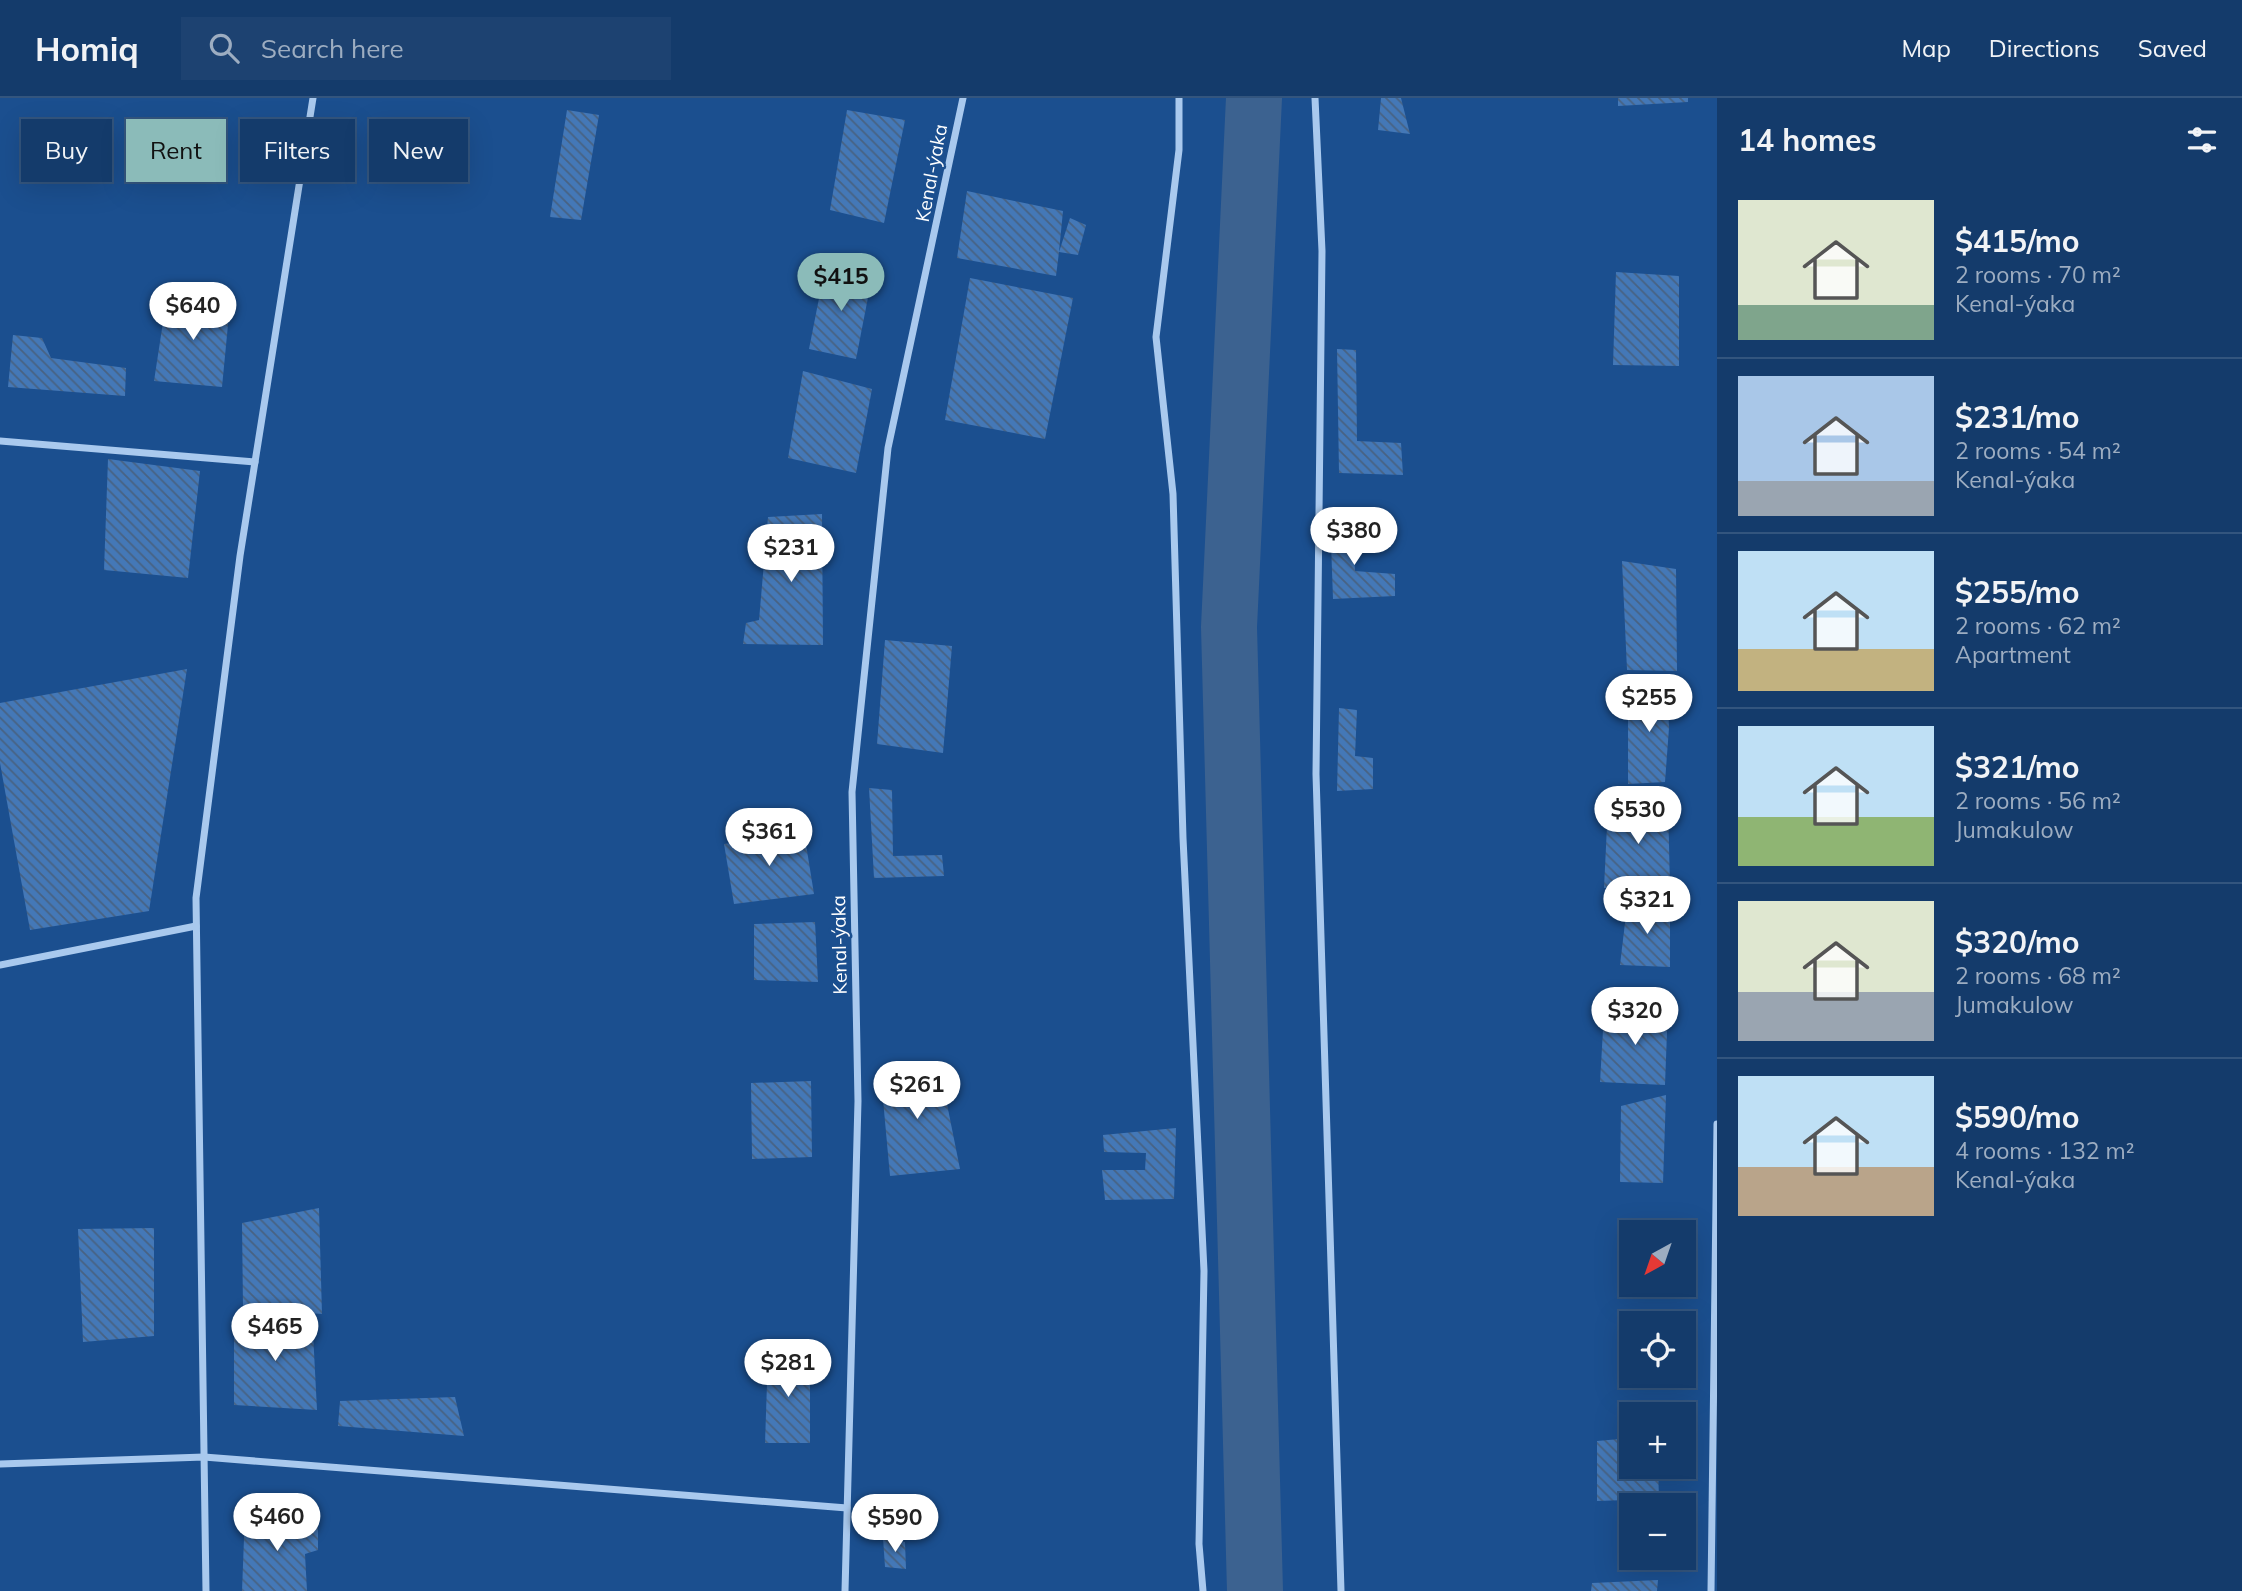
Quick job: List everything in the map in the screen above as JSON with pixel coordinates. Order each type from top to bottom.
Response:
[{"type":"street","points":[[206,1591],[196,898],[240,556],[313,98]]},
{"type":"street","name":"Kenal-ýaka","points":[[845,1591],[858,1101],[852,792],[888,448],[963,98]]},
{"type":"street","points":[[1179,98],[1179,150],[1156,337],[1173,494],[1183,838],[1204,1271],[1199,1544],[1203,1591]]},
{"type":"street","points":[[1315,98],[1322,251],[1316,774],[1341,1591]]},
{"type":"street","points":[[0,441],[255,462]]},
{"type":"street","points":[[0,965],[196,926]]},
{"type":"street","points":[[1711,1591],[1717,1124]]},
{"type":"street","points":[[0,1464],[204,1457],[847,1507]]},
{"type":"building","points":[[1381,98],[1401,98],[1410,134],[1378,130]]},
{"type":"building","points":[[1618,98],[1688,98],[1688,102],[1618,106]]},
{"type":"building","points":[[567,110],[599,115],[581,220],[550,217]]},
{"type":"building","points":[[847,110],[905,120],[884,223],[830,210]]},
{"type":"building","points":[[967,191],[1063,211],[1056,276],[957,258]]},
{"type":"building","points":[[1070,218],[1086,225],[1078,255],[1059,252]]},
{"type":"building","points":[[825,268],[872,277],[856,359],[809,349]]},
{"type":"building","points":[[1616,272],[1679,276],[1679,366],[1613,365]]},
{"type":"building","points":[[970,278],[1073,298],[1045,439],[945,420]]},
{"type":"building","points":[[167,296],[230,304],[222,387],[154,381]]},
{"type":"building","points":[[13,335],[42,338],[51,358],[126,368],[125,396],[8,387]]},
{"type":"building","points":[[1337,349],[1356,350],[1357,441],[1401,443],[1403,475],[1339,473]]},
{"type":"building","points":[[803,371],[872,389],[856,473],[788,458]]},
{"type":"building","points":[[108,459],[200,471],[188,578],[104,570]]},
{"type":"building","points":[[822,514],[823,645],[743,644],[746,623],[759,620],[768,517]]},
{"type":"building","points":[[1330,515],[1352,518],[1355,571],[1395,574],[1395,596],[1333,599]]},
{"type":"building","points":[[1622,561],[1676,569],[1677,671],[1627,670]]},
{"type":"building","points":[[885,640],[952,646],[943,753],[877,744]]},
{"type":"building","points":[[187,669],[149,911],[30,930],[0,763],[0,703]]},
{"type":"building","points":[[1667,678],[1669,728],[1665,782],[1628,784],[1628,697],[1646,693],[1646,681]]},
{"type":"building","points":[[1339,708],[1357,710],[1355,756],[1373,758],[1373,789],[1337,791]]},
{"type":"building","points":[[869,788],[892,790],[893,856],[942,855],[944,876],[874,878]]},
{"type":"building","points":[[1668,802],[1670,887],[1604,888],[1608,805]]},
{"type":"building","points":[[804,832],[814,894],[734,904],[724,844]]},
{"type":"building","points":[[1670,902],[1670,967],[1620,965],[1627,906]]},
{"type":"building","points":[[815,922],[818,982],[754,980],[754,924]]},
{"type":"building","points":[[1668,1006],[1665,1085],[1600,1082],[1604,1013]]},
{"type":"building","points":[[939,1064],[960,1169],[890,1176],[880,1067]]},
{"type":"building","points":[[811,1081],[812,1157],[752,1159],[751,1083]]},
{"type":"building","points":[[1666,1095],[1663,1183],[1620,1182],[1621,1106]]},
{"type":"building","points":[[1176,1128],[1174,1199],[1105,1200],[1102,1170],[1145,1170],[1146,1153],[1104,1152],[1103,1135]]},
{"type":"building","points":[[319,1208],[322,1314],[243,1308],[242,1223]]},
{"type":"building","points":[[154,1228],[154,1336],[83,1342],[78,1229]]},
{"type":"building","points":[[312,1313],[317,1410],[234,1405],[234,1322]]},
{"type":"building","points":[[810,1353],[810,1443],[765,1443],[768,1354]]},
{"type":"building","points":[[455,1397],[464,1436],[338,1426],[340,1401]]},
{"type":"building","points":[[1619,1439],[1619,1479],[1658,1479],[1659,1493],[1619,1493],[1619,1500],[1597,1501],[1597,1441]]},
{"type":"building","points":[[245,1512],[318,1525],[318,1550],[305,1554],[307,1591],[242,1591]]},
{"type":"building","points":[[883,1538],[905,1542],[906,1569],[885,1567]]},
{"type":"building","points":[[1658,1580],[1657,1591],[1591,1591],[1592,1583]]},
{"type":"waterway","points":[[1254,98],[1229,627],[1255,1591]]}]
